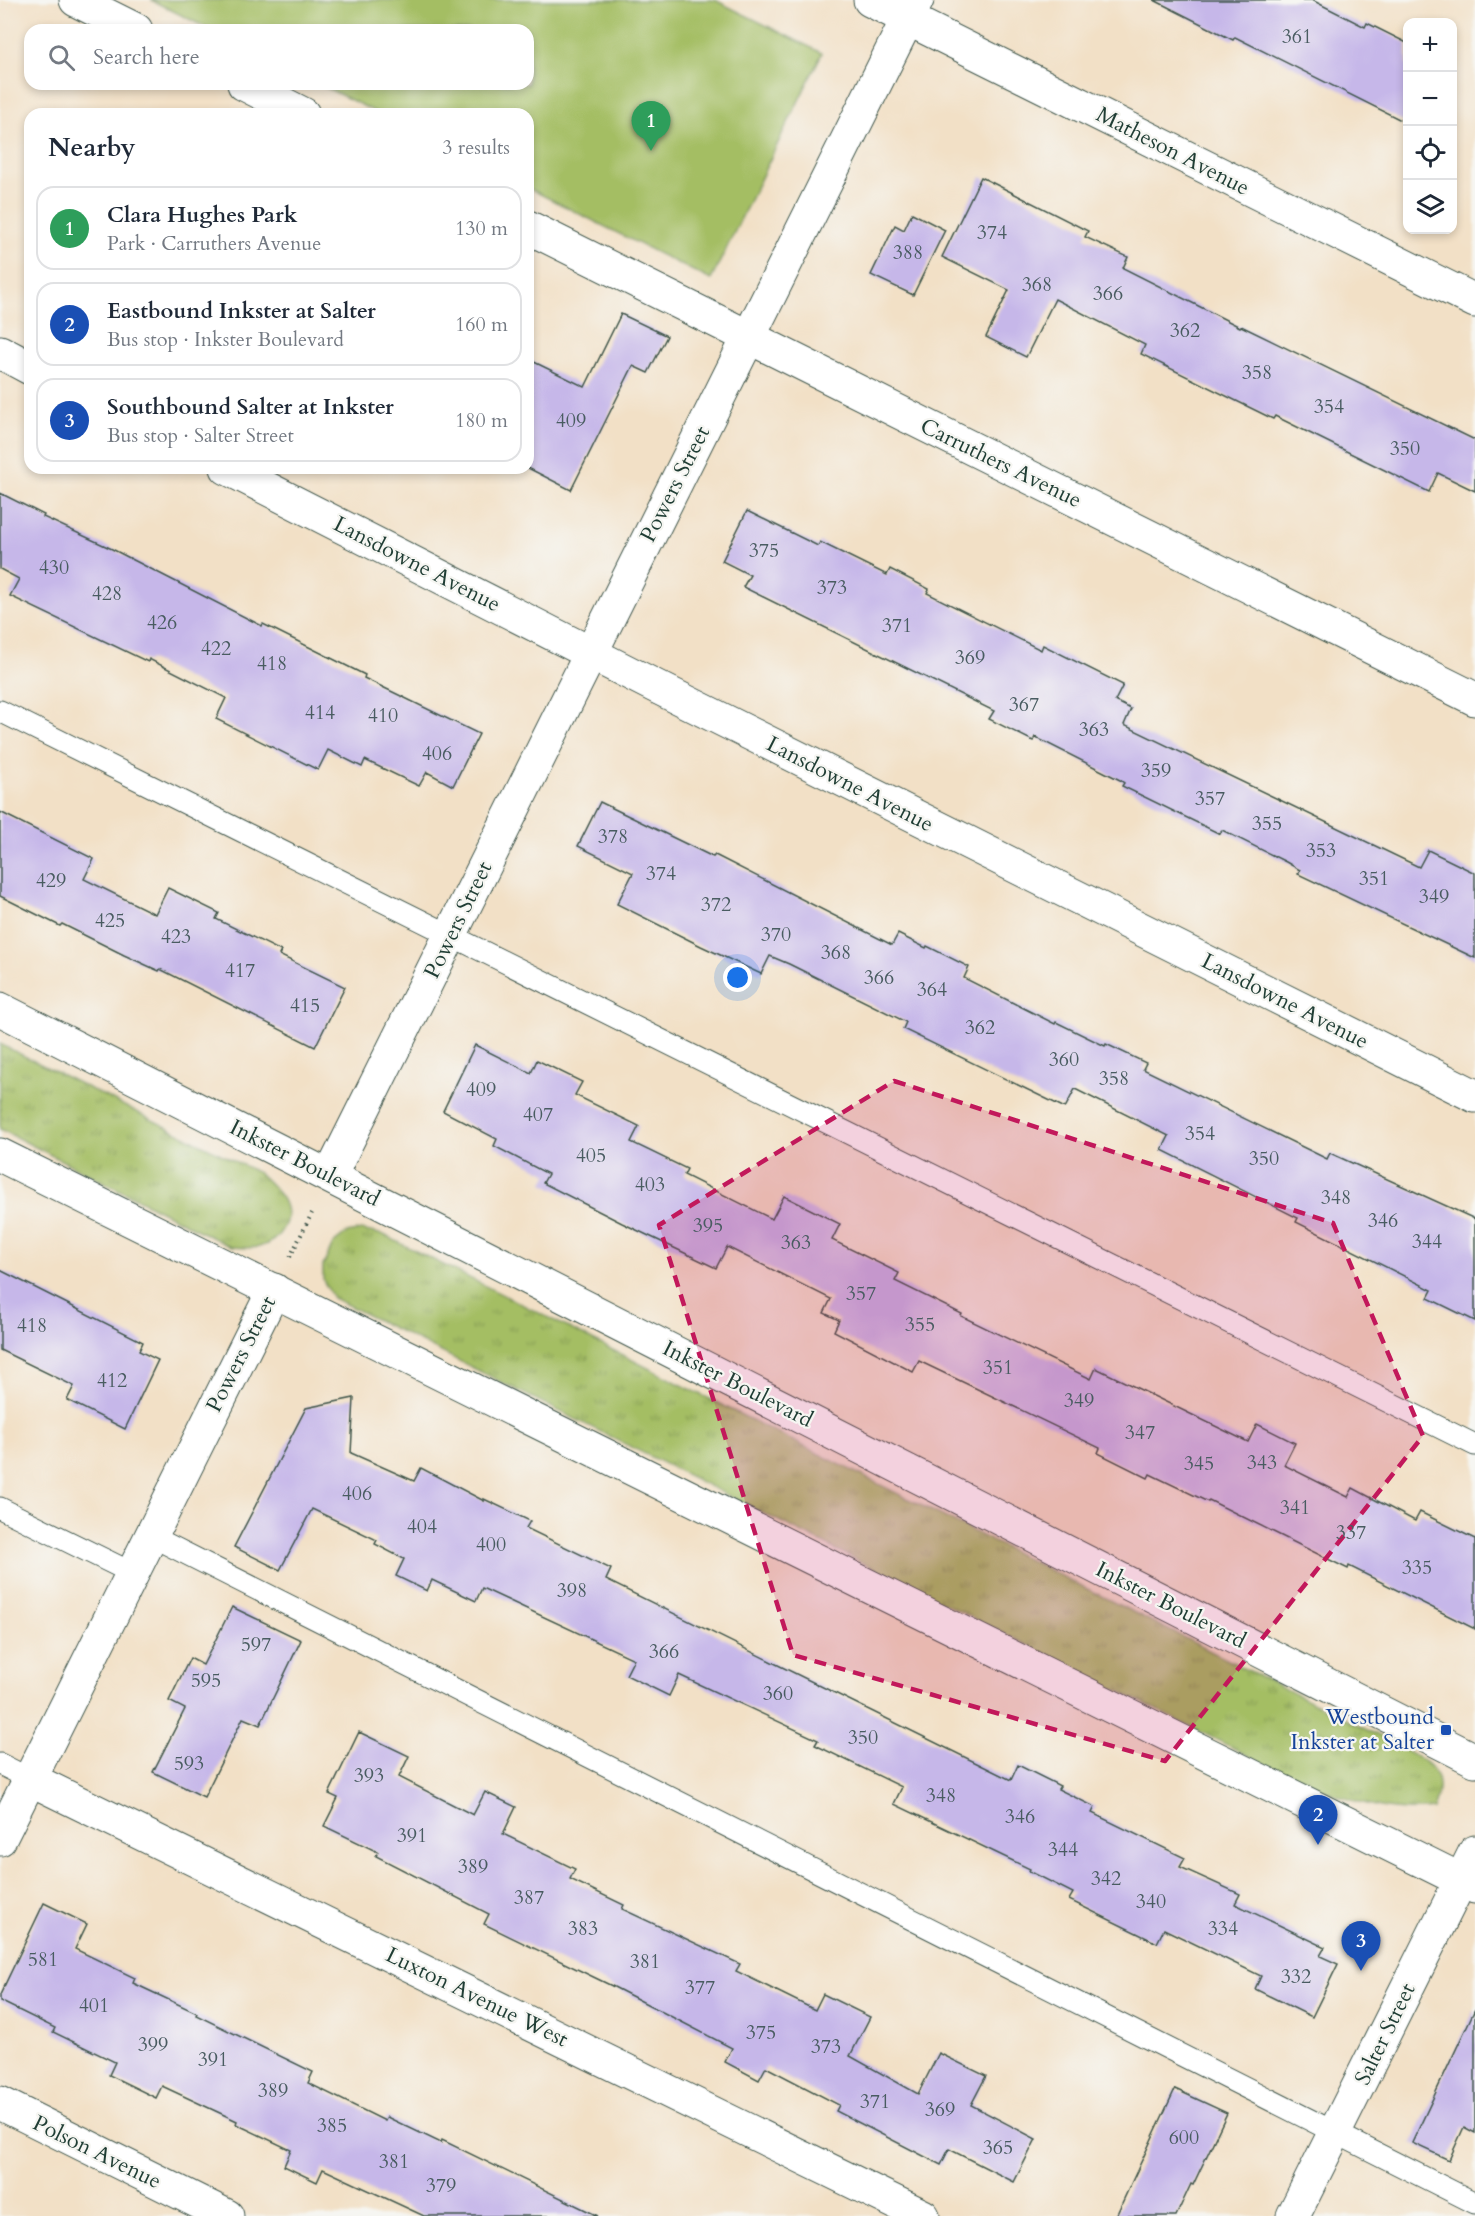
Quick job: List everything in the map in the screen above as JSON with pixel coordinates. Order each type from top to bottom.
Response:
[{"type":"street","points":[[76,0],[124,24]]},
{"type":"street","name":"Matheson Avenue","points":[[870,0],[912,9],[1475,302]]},
{"type":"street","name":"Powers Street","points":[[330,1176],[912,9]]},
{"type":"street","points":[[256,90],[291,108]]},
{"type":"street","name":"Carruthers Avenue","points":[[534,230],[1475,699]]},
{"type":"street","points":[[0,352],[24,365]]},
{"type":"street","name":"Lansdowne Avenue","points":[[239,474],[1475,1096]]},
{"type":"street","name":"Inkster Boulevard","points":[[0,1009],[1475,1760]]},
{"type":"street","points":[[0,1155],[1470,1873]]},
{"type":"street","name":"Powers Street","points":[[0,1839],[274,1290]]},
{"type":"street","name":"Luxton Avenue West","points":[[30,1779],[923,2216]]},
{"type":"street","name":"Salter Street","points":[[1293,2216],[1470,1873]]},
{"type":"street","name":"Polson Avenue","points":[[0,2103],[226,2216]]},
{"type":"lane","points":[[0,711],[1475,1445]]},
{"type":"lane","points":[[0,1508],[132,1573]]},
{"type":"lane","points":[[151,1536],[1475,2203]]},
{"type":"lane","points":[[0,1764],[30,1779]]},
{"type":"path","name":"Powers Street","points":[[274,1290],[330,1176]]},
{"type":"highlighted area","points":[[894,1081],[1333,1223],[1423,1436],[1165,1761],[793,1655],[659,1225]]},
{"type":"green space","points":[[151,0],[715,0],[822,53],[711,280],[534,191],[534,108],[367,108],[331,90],[534,90],[534,24],[199,24]]},
{"type":"green space","points":[[0,1044],[259,1173],[277,1191],[285,1205],[286,1220],[281,1232],[273,1240],[259,1247],[231,1247],[0,1129]]},
{"type":"green space","points":[[361,1230],[384,1235],[1397,1745],[1425,1762],[1435,1774],[1438,1792],[1433,1809],[1387,1808],[1357,1802],[1313,1788],[333,1298],[323,1280],[323,1266],[333,1244],[347,1233]]},
{"type":"building","points":[[1154,0],[1312,0],[1365,27],[1367,23],[1403,41],[1403,121],[1235,37],[1233,40]]},
{"type":"building","points":[[981,177],[1088,231],[1085,237],[1128,257],[1123,268],[1475,440],[1475,491],[1438,473],[1429,492],[1275,416],[1273,419],[1141,354],[1145,345],[1055,299],[1026,357],[986,337],[1009,290],[942,257]]},
{"type":"building","points":[[912,213],[945,230],[913,295],[871,275],[895,225],[904,230]]},
{"type":"building","points":[[621,314],[667,336],[648,373],[633,366],[571,490],[534,471],[534,362],[585,387]]},
{"type":"building","points":[[0,493],[44,515],[43,517],[112,549],[262,626],[263,624],[365,675],[364,678],[479,734],[453,786],[427,772],[419,786],[365,760],[362,767],[328,750],[318,770],[216,719],[226,698],[149,659],[148,662],[10,596],[19,579],[0,569]]},
{"type":"building","points":[[747,511],[818,546],[820,542],[887,575],[890,569],[929,589],[927,593],[1041,650],[1043,645],[1123,685],[1115,701],[1131,709],[1124,725],[1419,867],[1428,850],[1475,873],[1475,958],[1298,874],[1300,870],[1222,830],[1220,834],[1122,786],[1124,783],[1120,780],[1035,737],[1033,741],[989,719],[994,711],[743,587],[750,575],[722,561]]},
{"type":"building","points":[[600,802],[713,857],[715,855],[892,945],[898,934],[926,948],[927,946],[969,967],[964,978],[1055,1024],[1056,1022],[1146,1063],[1143,1069],[1327,1159],[1330,1153],[1475,1219],[1475,1321],[1428,1298],[1432,1290],[1296,1222],[1298,1218],[1162,1150],[1169,1136],[1075,1089],[1065,1108],[903,1029],[906,1022],[789,964],[770,956],[761,974],[617,904],[633,873],[578,846]]},
{"type":"building","points":[[0,812],[94,859],[84,879],[155,914],[168,888],[219,913],[216,919],[281,951],[279,955],[345,987],[315,1047],[160,969],[159,971],[124,955],[62,924],[60,926],[0,896]]},
{"type":"building","points":[[475,1045],[531,1073],[537,1060],[582,1082],[575,1095],[639,1126],[631,1142],[687,1169],[684,1175],[772,1219],[784,1196],[840,1224],[832,1240],[899,1273],[895,1281],[962,1314],[961,1316],[1091,1379],[1096,1368],[1248,1442],[1257,1424],[1295,1443],[1284,1465],[1348,1497],[1353,1488],[1415,1521],[1420,1512],[1475,1539],[1475,1629],[1209,1500],[1208,1502],[1150,1474],[1148,1478],[1098,1453],[1100,1448],[919,1361],[913,1372],[834,1331],[839,1320],[824,1313],[831,1299],[727,1247],[716,1268],[543,1183],[548,1174],[494,1146],[497,1139],[443,1111]]},
{"type":"building","points":[[0,1270],[143,1342],[139,1351],[158,1360],[125,1429],[67,1400],[74,1386],[0,1350]]},
{"type":"building","points":[[354,1398],[351,1453],[414,1481],[421,1468],[484,1501],[484,1499],[530,1521],[526,1528],[611,1569],[606,1580],[1011,1780],[1018,1765],[1060,1786],[1058,1789],[1095,1807],[1092,1813],[1185,1858],[1180,1867],[1240,1894],[1235,1904],[1325,1947],[1320,1956],[1338,1964],[1312,2017],[1255,1989],[1261,1976],[1164,1929],[1157,1943],[1069,1900],[1073,1893],[1029,1871],[1030,1869],[894,1804],[902,1787],[815,1745],[818,1740],[679,1675],[669,1696],[626,1675],[634,1659],[482,1588],[476,1601],[432,1580],[427,1591],[396,1576],[404,1559],[375,1544],[377,1540],[312,1509],[280,1570],[234,1547],[306,1408]]},
{"type":"building","points":[[232,1607],[301,1640],[260,1725],[243,1718],[204,1797],[153,1772],[185,1709],[169,1701],[190,1658],[203,1665]]},
{"type":"building","points":[[359,1732],[409,1756],[399,1777],[473,1815],[485,1792],[516,1807],[503,1834],[575,1869],[570,1879],[624,1905],[622,1909],[740,1964],[736,1971],[815,2010],[823,1994],[870,2017],[850,2056],[918,2094],[939,2053],[986,2076],[971,2105],[1036,2139],[1014,2182],[949,2149],[941,2165],[836,2111],[839,2105],[766,2067],[759,2080],[725,2062],[732,2048],[484,1924],[489,1914],[376,1856],[378,1852],[324,1826],[338,1798],[329,1794]]},
{"type":"building","points":[[44,1903],[87,1924],[75,1949],[135,1978],[133,1983],[313,2072],[308,2083],[385,2121],[387,2117],[441,2143],[442,2140],[598,2216],[424,2216],[323,2169],[317,2182],[284,2166],[291,2150],[236,2124],[237,2121],[162,2086],[156,2098],[109,2075],[115,2062],[53,2032],[55,2028],[0,2001],[0,1995]]},
{"type":"building","points":[[1475,2009],[1475,2133],[1464,2127],[1449,2160],[1412,2143]]},
{"type":"building","points":[[1175,2089],[1227,2113],[1176,2216],[1116,2216]]},
{"type":"place","name":"Clara Hughes Park","points":[[651,151]]},
{"type":"place","name":"Westbound Inkster at Salter","points":[[1446,1730]]},
{"type":"place","name":"Eastbound Inkster at Salter","points":[[1318,1845]]},
{"type":"place","name":"Southbound Salter at Inkster","points":[[1361,1971]]}]
